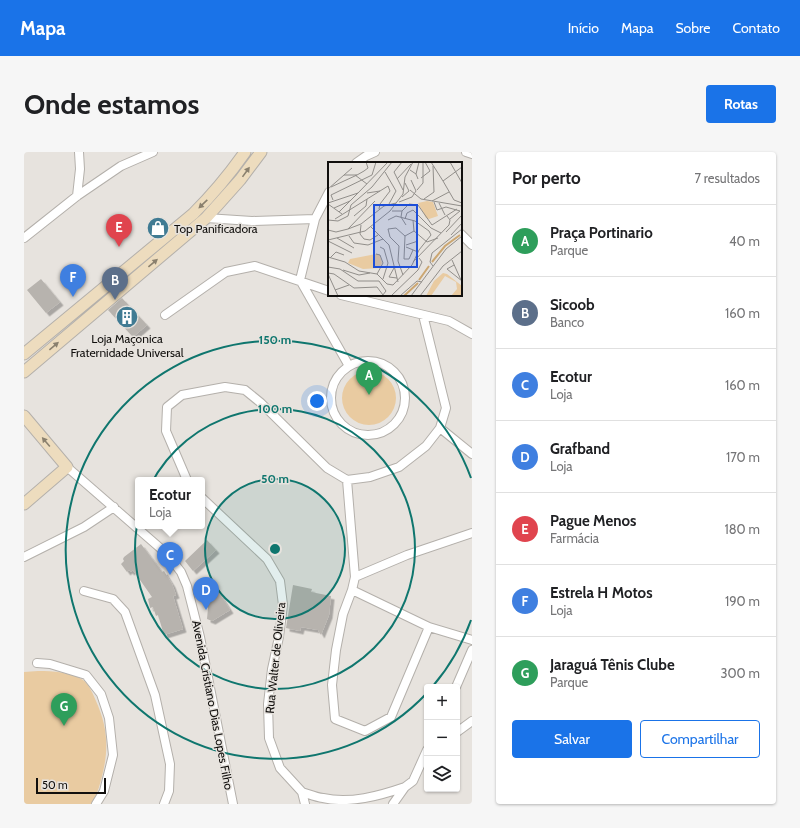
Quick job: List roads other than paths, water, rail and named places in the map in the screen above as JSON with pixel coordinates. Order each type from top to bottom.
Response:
[{"type":"main road","points":[[24,354],[193,214],[212,196],[245,152]]},
{"type":"main road","points":[[24,372],[206,218],[240,180],[261,152]]},
{"type":"main road","points":[[24,416],[67,467],[24,504]]},
{"type":"street","points":[[77,196],[80,169],[79,152]]},
{"type":"street","points":[[24,238],[77,196],[121,166],[153,152]]},
{"type":"street","points":[[357,162],[375,152]]},
{"type":"street","points":[[466,152],[472,154]]},
{"type":"street","points":[[328,194],[316,219],[300,280],[349,366]]},
{"type":"street","points":[[206,218],[252,221],[316,219]]},
{"type":"street","points":[[462,235],[472,245]]},
{"type":"street","points":[[165,315],[226,272],[255,266],[328,291]]},
{"type":"street","points":[[345,296],[449,321],[472,334]]},
{"type":"street","points":[[186,477],[166,431],[167,407],[182,395],[225,387],[245,390],[261,403],[327,468],[347,480],[370,477],[399,467],[426,446],[440,428],[446,408],[423,315]]},
{"type":"street","points":[[373,361],[385,365],[395,372],[402,382],[405,394],[405,406],[400,417],[392,427],[382,433],[370,435],[358,434],[346,428],[338,420],[332,408],[331,396],[334,384],[340,374],[349,366],[361,362],[373,361]]},
{"type":"street","points":[[440,428],[472,454]]},
{"type":"street","name":"Avenida Cristiano Dias Lopes Filho","points":[[67,467],[135,526]]},
{"type":"street","points":[[347,480],[355,577],[343,614],[336,650],[332,684],[335,718],[365,731],[391,717],[429,627]]},
{"type":"street","name":"Rua Walter de Oliveira","points":[[205,501],[267,559],[280,581],[283,605],[279,637],[272,669],[268,704],[269,738],[280,768],[302,792],[305,804]]},
{"type":"street","points":[[24,557],[84,527],[114,507]]},
{"type":"street","name":"Avenida Cristiano Dias Lopes Filho","points":[[139,529],[167,554],[180,572],[187,586],[200,637],[232,804]]},
{"type":"street","points":[[355,577],[472,532]]},
{"type":"street","points":[[352,590],[429,627],[472,640]]},
{"type":"street","points":[[84,592],[112,599],[125,612],[155,695],[170,764],[169,791],[164,804]]},
{"type":"street","points":[[457,684],[472,650]]},
{"type":"street","points":[[37,663],[50,664],[86,675],[101,694],[109,718],[113,755],[104,791],[96,804]]},
{"type":"street","points":[[460,730],[472,721]]},
{"type":"street","points":[[393,804],[405,788],[413,781],[425,756]]},
{"type":"street","points":[[302,792],[324,798],[348,800],[383,795],[405,788]]},
{"type":"place","name":"Top Panificadora","points":[[158,228]]},
{"type":"place","name":"Pague Menos","points":[[119,247]]},
{"type":"place","name":"Estrela H Motos","points":[[73,297]]},
{"type":"place","name":"Sicoob","points":[[115,300]]},
{"type":"place","name":"Loja Maçonica Fraternidade Universal","points":[[127,317]]},
{"type":"place","name":"Praça Portinario","points":[[369,395]]},
{"type":"place","name":"Ecotur","points":[[170,575]]},
{"type":"place","name":"Grafband","points":[[206,610]]},
{"type":"place","name":"Jaraguá Tênis Clube","points":[[64,726]]}]
